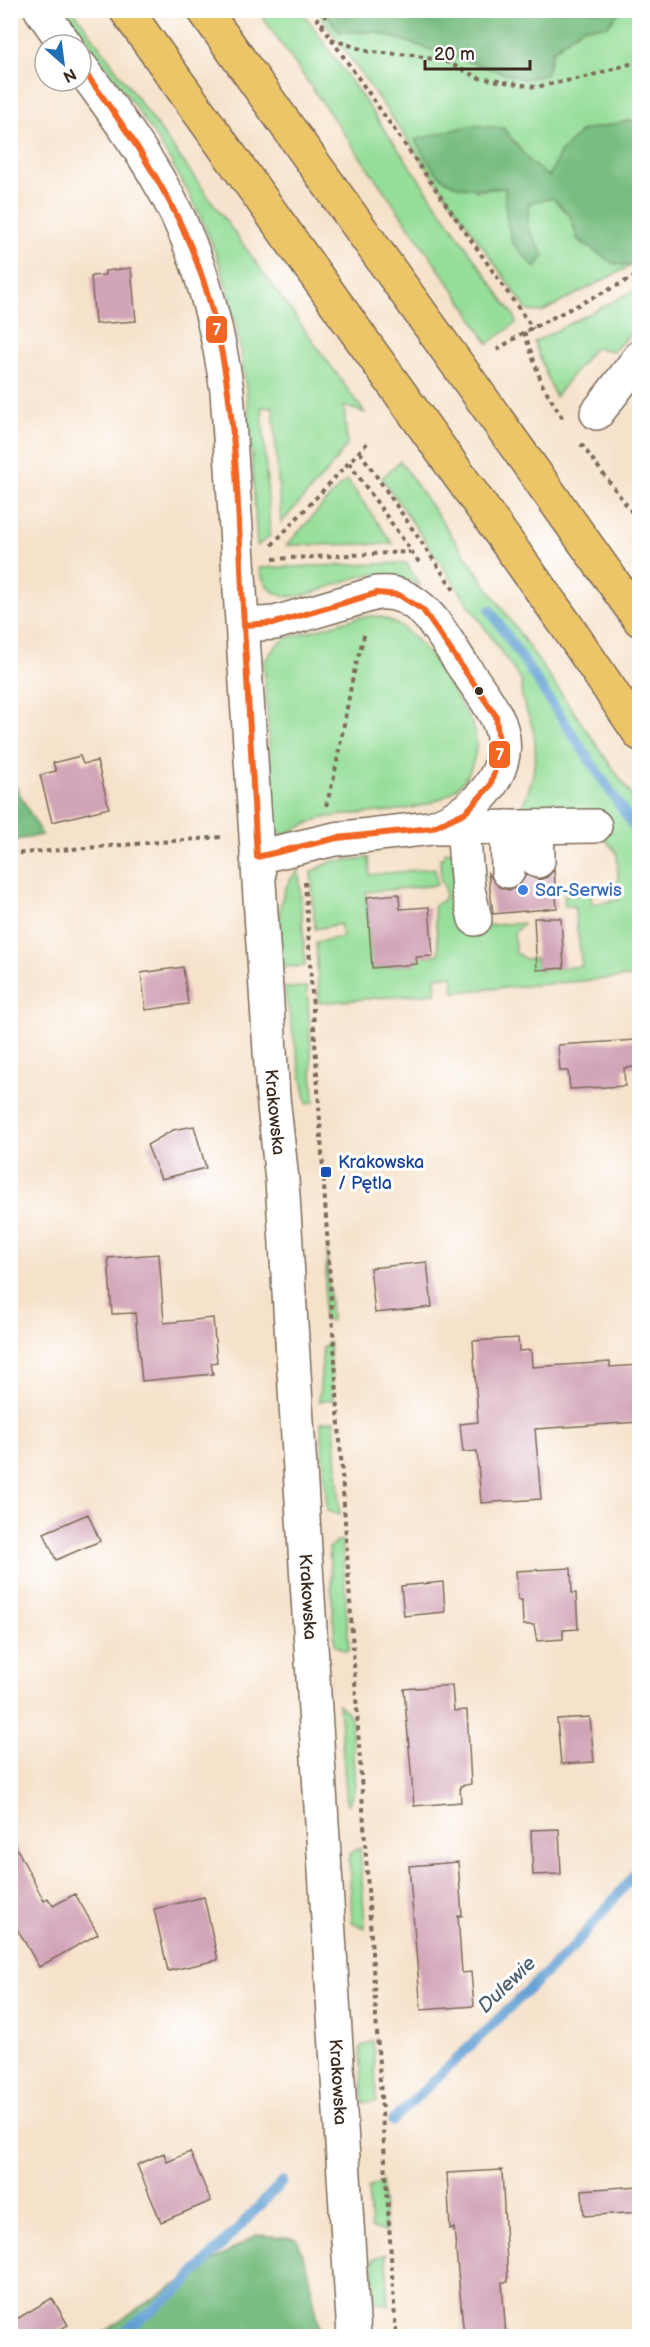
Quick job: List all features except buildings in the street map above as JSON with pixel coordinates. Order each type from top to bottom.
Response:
[{"type":"highway","points":[[126,10],[564,622],[639,734]]},
{"type":"highway","points":[[204,10],[639,620]]},
{"type":"street","points":[[41,10],[57,33]]},
{"type":"street","name":"Krakowska","points":[[93,84],[157,176],[178,216],[206,287],[227,391],[273,1097],[282,1180],[354,2337]]},
{"type":"street","points":[[597,412],[639,357]]},
{"type":"street","points":[[243,625],[275,623],[376,593],[394,593],[405,597],[428,616],[496,716],[501,730],[502,756],[491,785],[471,809],[431,828]]},
{"type":"street","points":[[256,845],[303,846],[335,838],[431,828],[595,826]]},
{"type":"street","points":[[522,827],[538,861]]},
{"type":"street","points":[[508,871],[522,827]]},
{"type":"street","points":[[463,828],[468,889],[475,919]]},
{"type":"path","points":[[310,10],[533,329]]},
{"type":"path","points":[[322,27],[327,10]]},
{"type":"path","points":[[331,39],[370,52],[413,55],[447,62],[479,78],[536,87],[586,77],[639,61]]},
{"type":"path","points":[[497,350],[524,332],[639,274]]},
{"type":"path","points":[[524,332],[542,384],[564,421]]},
{"type":"path","points":[[578,439],[639,523]]},
{"type":"path","points":[[285,532],[369,441]]},
{"type":"path","points":[[360,452],[458,595]]},
{"type":"path","points":[[349,463],[393,527]]},
{"type":"path","points":[[239,560],[410,552]]},
{"type":"path","points":[[390,553],[376,593],[353,676],[328,801],[303,846],[396,2337]]},
{"type":"path","points":[[10,854],[256,845]]},
{"type":"green space","points":[[65,11],[74,11],[90,33],[81,33]]},
{"type":"green space","points":[[258,11],[302,11],[515,317],[516,323],[488,344],[467,309]]},
{"type":"green space","points":[[317,11],[325,11],[339,32],[376,32],[523,79],[546,75],[553,51],[583,27],[607,26],[620,11],[639,11],[639,124],[632,121],[560,153],[549,177],[532,165],[503,128],[475,191],[505,188],[506,217],[535,268],[544,255],[527,228],[530,202],[554,198],[570,216],[578,240],[613,263],[630,266],[542,312],[528,311]]},
{"type":"green space","points":[[325,11],[620,11],[607,26],[583,27],[553,50],[546,75],[523,79],[376,32],[339,32]]},
{"type":"green space","points":[[93,37],[365,413],[344,406],[347,445],[326,473],[281,523],[273,407],[262,407],[270,532],[269,537],[257,546],[244,376],[232,308],[223,275],[210,239],[176,170],[93,49]]},
{"type":"green space","points":[[632,120],[639,124],[640,259],[630,266],[613,263],[578,239],[570,216],[553,198],[529,203],[527,228],[544,255],[535,268],[512,242],[506,217],[505,188],[460,187],[450,183],[432,168],[415,140],[472,125],[503,128],[532,164],[549,177],[560,153],[581,131]]},
{"type":"green space","points":[[639,288],[638,317],[629,336],[613,351],[593,349],[555,397],[534,342]]},
{"type":"green space","points":[[400,461],[639,806],[639,976],[454,992],[452,975],[435,977],[436,993],[319,1003],[316,942],[343,937],[340,924],[315,929],[311,872],[333,861],[369,858],[370,875],[435,868],[437,885],[366,892],[373,968],[416,964],[416,957],[439,954],[434,906],[445,896],[444,885],[441,883],[440,858],[444,858],[444,852],[453,851],[457,927],[523,923],[514,933],[515,952],[525,959],[536,958],[538,970],[582,966],[574,906],[565,906],[564,895],[591,892],[592,904],[619,900],[617,853],[605,839],[594,811],[532,812],[522,807],[531,781],[536,754],[533,728],[521,695],[522,682],[382,478]]},
{"type":"green space","points":[[347,480],[393,544],[287,545],[339,487]]},
{"type":"green space","points":[[406,563],[421,587],[396,576],[368,575],[305,595],[290,597],[277,594],[266,585],[259,568]]},
{"type":"green space","points":[[376,616],[392,622],[420,643],[442,674],[473,727],[476,748],[472,765],[461,783],[446,796],[427,804],[406,809],[320,819],[277,834],[274,829],[264,662],[277,645],[287,638],[360,617]]},
{"type":"green space","points":[[11,778],[42,835],[11,841]]},
{"type":"green space","points":[[299,870],[305,966],[283,967],[281,903],[290,880]]},
{"type":"green space","points":[[307,987],[314,1102],[307,1104],[284,988]]},
{"type":"green space","points":[[327,1251],[331,1321],[323,1320]]},
{"type":"green space","points":[[329,1342],[333,1400],[319,1401],[323,1347]]},
{"type":"green space","points":[[334,1421],[340,1515],[327,1511],[321,1422]]},
{"type":"green space","points":[[338,1541],[342,1541],[349,1650],[346,1651],[335,1645],[329,1548]]},
{"type":"green space","points":[[339,1704],[349,1714],[351,1720],[355,1787],[347,1805]]},
{"type":"green space","points":[[360,1847],[365,1928],[352,1922],[349,1854]]},
{"type":"green space","points":[[373,2041],[377,2102],[363,2103],[360,2047]]},
{"type":"green space","points":[[382,2181],[385,2232],[371,2228],[368,2188]]},
{"type":"green space","points":[[256,2235],[297,2238],[308,2271],[321,2336],[99,2336],[140,2307]]},
{"type":"green space","points":[[386,2254],[389,2306],[375,2302],[373,2259]]},
{"type":"waterway","points":[[490,610],[640,836]]},
{"type":"waterway","name":"Dulewie","points":[[392,2121],[574,1946],[640,1868]]},
{"type":"waterway","name":"Dulewie","points":[[118,2336],[180,2289],[283,2181]]},
{"type":"transit line","name":"7","points":[[93,84],[126,131],[167,198],[190,245],[206,290],[218,336],[233,432],[244,625]]},
{"type":"transit line","name":"7","points":[[377,593],[399,595],[423,610],[496,716],[500,753],[490,786],[466,812],[432,828],[337,838],[257,857],[244,625],[275,623],[377,593]]},
{"type":"place","name":"Sar-Serwis","points":[[523,890]]},
{"type":"place","name":"Krakowska / Pętla","points":[[326,1172]]}]
